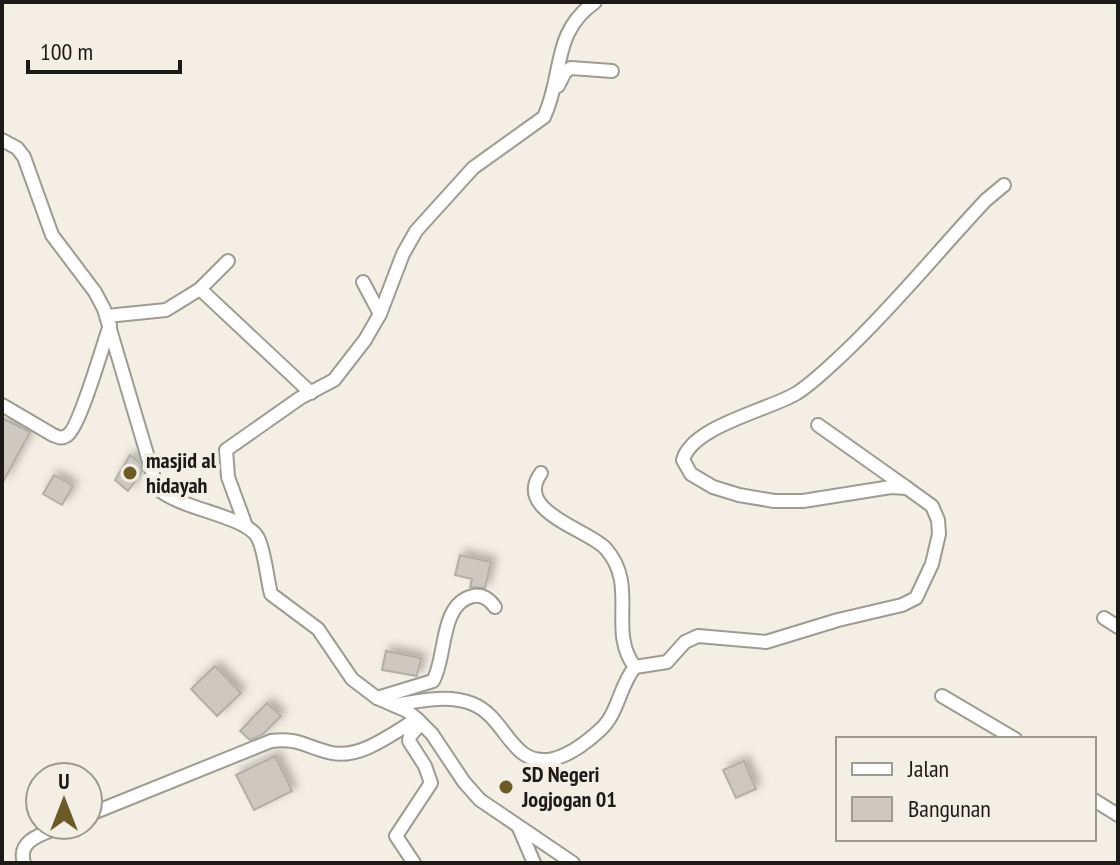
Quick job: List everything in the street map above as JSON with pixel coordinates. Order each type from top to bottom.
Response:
[{"type":"street","points":[[573,863],[472,792],[419,721],[377,698],[350,676],[318,629],[271,594],[258,538],[246,526],[228,477],[226,450],[334,380],[365,340],[380,314],[403,254],[416,231],[473,168],[544,117],[566,32],[595,2]]},
{"type":"street","points":[[552,90],[571,68],[612,71]]},
{"type":"street","points":[[2,140],[17,148],[24,157],[52,235],[95,292],[109,321],[157,488],[195,508],[246,526]]},
{"type":"street","points":[[907,488],[891,487],[803,501],[774,501],[713,487],[691,474],[683,460],[693,444],[705,435],[795,394],[817,378],[875,322],[986,200],[1004,185]]},
{"type":"street","points":[[109,321],[166,310],[200,289],[228,261]]},
{"type":"street","points":[[363,282],[380,314]]},
{"type":"street","points":[[200,289],[311,393]]},
{"type":"street","points":[[2,405],[53,435],[62,437],[69,434],[80,418],[109,321]]},
{"type":"street","points":[[635,667],[667,662],[685,642],[698,636],[771,641],[838,620],[902,605],[916,598],[932,564],[939,534],[938,520],[932,506],[818,425]]},
{"type":"street","points":[[541,473],[536,492],[545,509],[563,524],[601,544],[620,570],[623,642],[635,667]]},
{"type":"street","points":[[377,698],[433,681],[451,615],[462,602],[480,596],[490,600],[495,607]]},
{"type":"street","points":[[1104,618],[1118,627]]},
{"type":"street","points":[[394,705],[436,700],[470,703],[491,716],[528,758],[549,760],[567,754],[601,730],[614,712],[635,667]]},
{"type":"street","points":[[942,696],[1012,737]]},
{"type":"street","points":[[104,809],[271,741],[295,740],[328,752],[351,752],[419,721]]},
{"type":"street","points":[[414,863],[396,836],[431,784],[425,766],[409,741],[419,721]]},
{"type":"street","points":[[1096,801],[1118,815]]},
{"type":"street","points":[[518,825],[534,863]]},
{"type":"street","points":[[24,863],[22,850],[28,841]]},
{"type":"building","points":[[2,418],[30,432],[2,484]]},
{"type":"building","name":"masjid al hidayah","points":[[130,455],[140,463],[142,471],[128,491],[115,480]]},
{"type":"building","points":[[54,475],[73,486],[62,505],[43,494]]},
{"type":"building","points":[[460,555],[491,562],[485,588],[470,587],[472,579],[455,575]]},
{"type":"building","points":[[386,651],[421,658],[417,676],[382,670]]},
{"type":"building","points":[[215,666],[241,693],[217,716],[191,689]]},
{"type":"building","points":[[267,703],[281,716],[263,734],[250,740],[240,731]]},
{"type":"building","points":[[275,756],[292,791],[254,810],[236,775]]},
{"type":"building","points":[[744,761],[756,789],[736,798],[723,770]]},
{"type":"place","name":"masjid al hidayah","points":[[130,473]]},
{"type":"place","name":"SD Negeri Jogjogan 01","points":[[506,787]]}]
